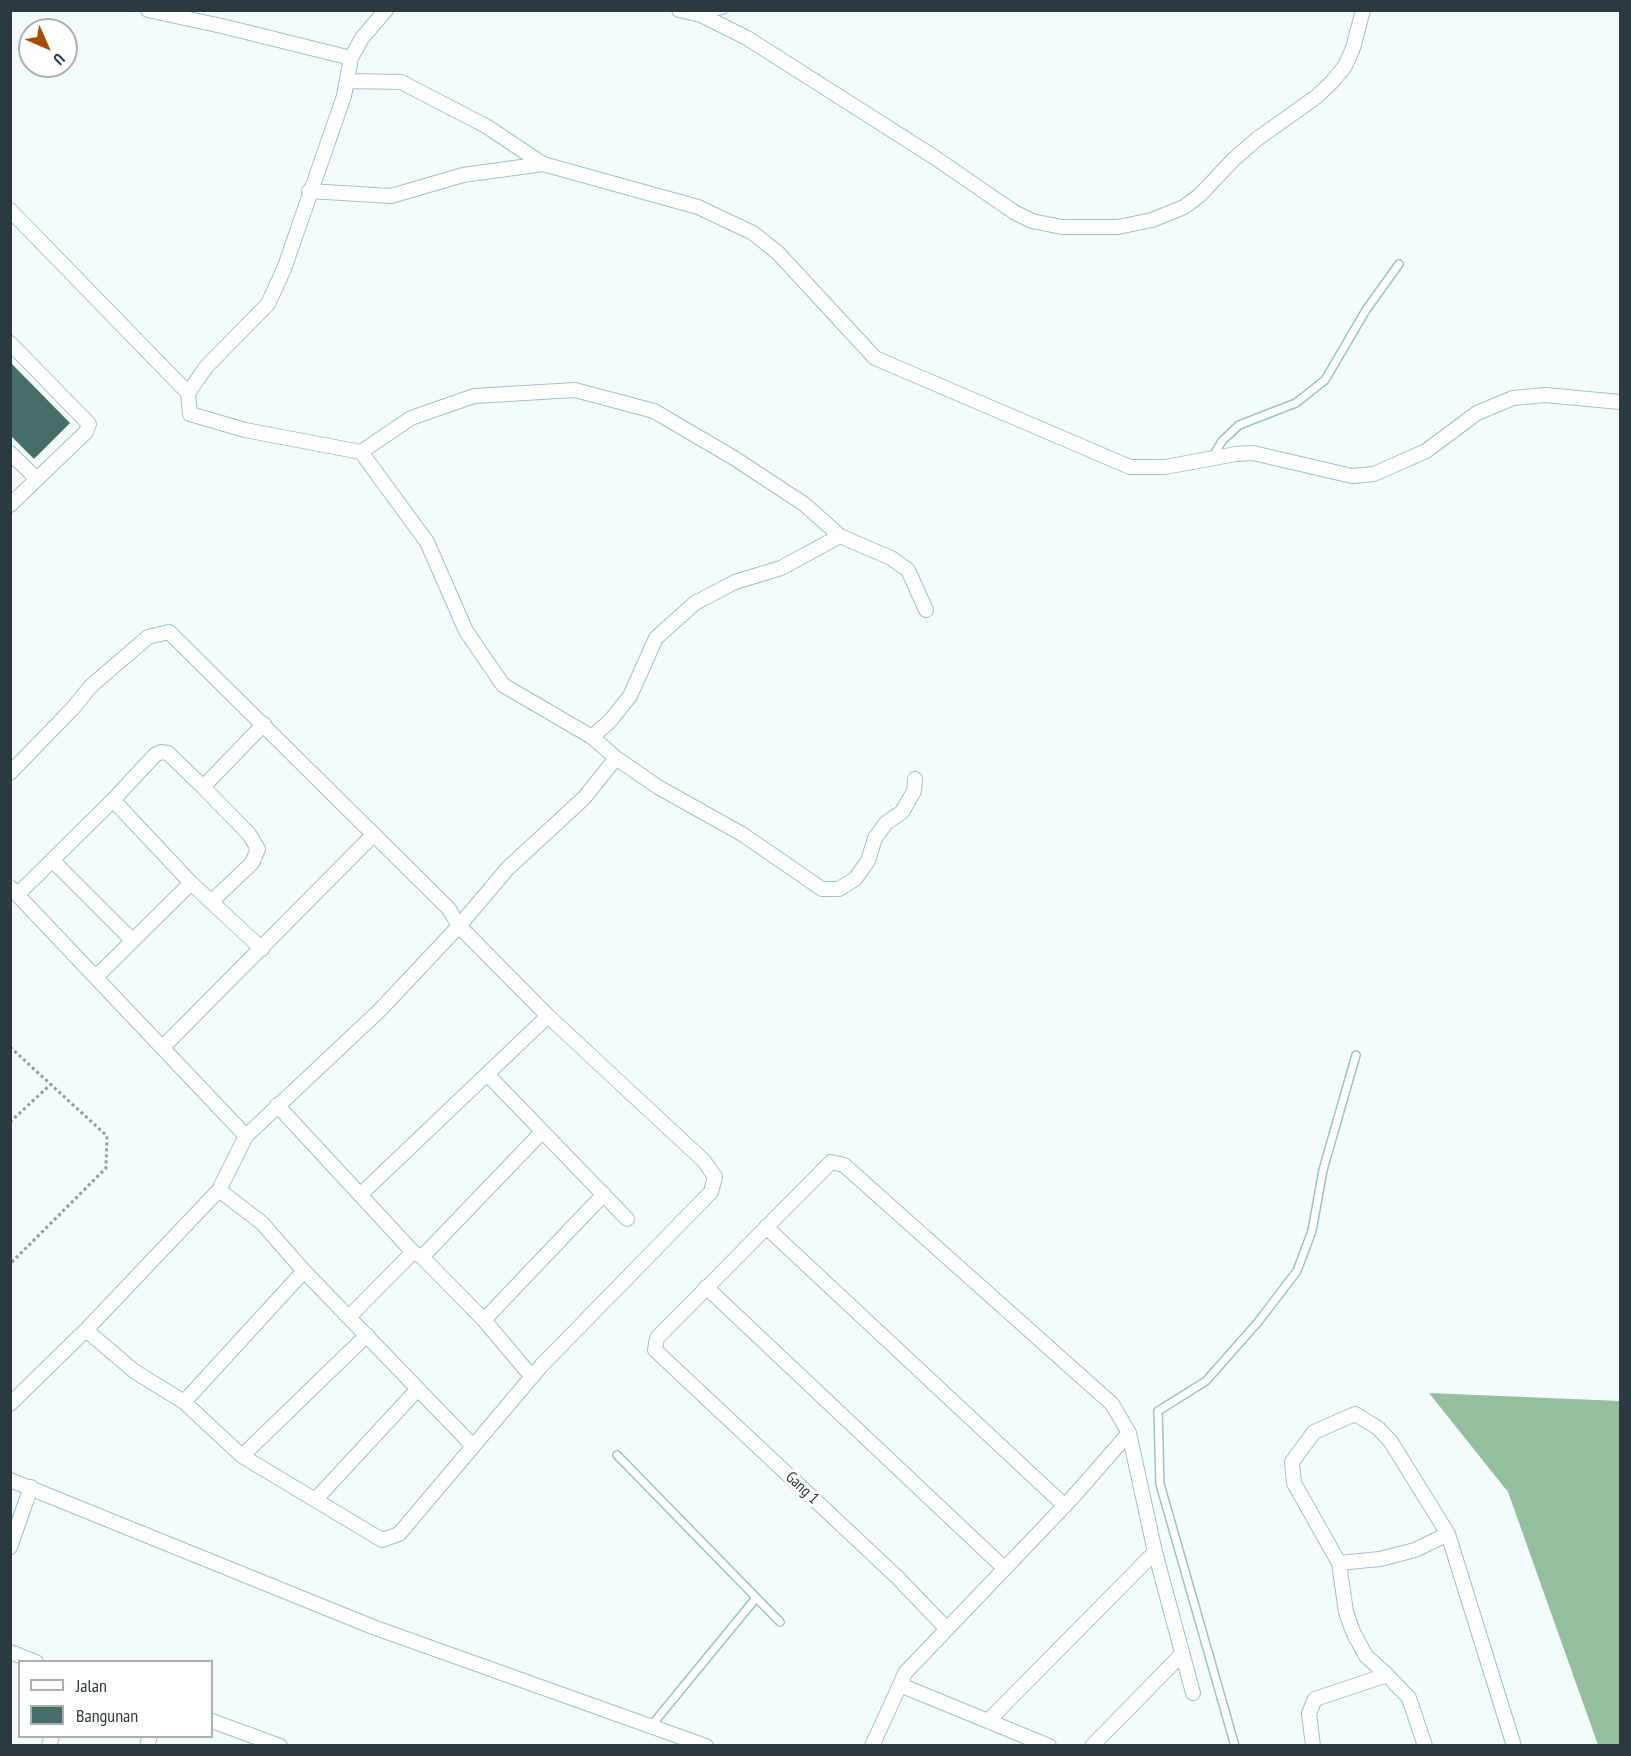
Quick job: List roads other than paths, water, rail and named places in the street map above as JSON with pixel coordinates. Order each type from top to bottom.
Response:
[{"type":"street","points":[[148,10],[351,58]]},
{"type":"street","points":[[188,393],[207,366],[268,304],[284,269],[309,191],[344,96],[351,58],[362,38],[386,10]]},
{"type":"street","points":[[679,10],[701,15],[747,38],[808,75],[1014,212],[1047,225],[1118,227],[1152,220],[1184,207],[1200,195],[1233,160],[1257,140],[1317,97],[1345,66],[1353,48],[1363,10]]},
{"type":"street","points":[[347,81],[401,82],[486,126],[543,164],[698,207],[753,232],[801,276],[867,352],[884,363],[1130,467],[1165,467],[1253,453],[1352,476],[1374,474],[1426,452],[1477,413],[1504,401],[1545,395],[1620,402]]},
{"type":"street","points":[[309,191],[391,196],[463,175],[543,164]]},
{"type":"street","points":[[10,210],[188,393],[190,414],[245,430],[361,452],[427,542],[466,631],[503,685],[592,737],[616,759],[658,787],[742,834],[822,889],[839,889],[855,879],[868,861],[875,838],[886,824],[902,812],[914,791],[915,779]]},
{"type":"street","points":[[10,343],[88,424],[87,432],[10,505]]},
{"type":"street","points":[[361,452],[411,418],[474,396],[575,390],[654,411],[734,458],[804,504],[840,536],[891,558],[908,570],[926,610]]},
{"type":"street","points":[[10,453],[37,479]]},
{"type":"street","points":[[592,737],[610,721],[630,696],[656,638],[695,603],[735,582],[781,568],[840,536]]},
{"type":"street","points":[[10,773],[73,708],[90,686],[148,637],[169,632],[449,909],[459,926],[548,1016],[704,1161],[714,1176],[711,1192],[532,1377],[399,1534],[382,1540],[242,1456],[184,1402],[134,1371],[86,1330]]},
{"type":"street","points":[[203,787],[264,724]]},
{"type":"street","points":[[211,902],[252,863],[258,849],[249,834],[203,787],[168,753],[161,752],[155,754],[113,800],[52,860],[14,890],[164,1046],[246,1136]]},
{"type":"street","points":[[10,1404],[86,1330],[219,1190],[246,1136],[380,1010],[459,926],[494,884],[584,798],[616,759]]},
{"type":"street","points":[[113,800],[190,883],[262,949]]},
{"type":"street","points":[[164,1046],[374,834]]},
{"type":"street","points":[[52,860],[132,940]]},
{"type":"street","points":[[97,976],[190,883]]},
{"type":"street","points":[[360,1195],[548,1016]]},
{"type":"street","points":[[488,1075],[627,1219]]},
{"type":"street","points":[[277,1106],[418,1255],[484,1320],[532,1377]]},
{"type":"street","points":[[351,1316],[418,1255],[542,1132]]},
{"type":"street","points":[[1004,1568],[706,1287],[831,1162],[844,1165],[1112,1404],[1129,1433],[1155,1552],[1193,1693]]},
{"type":"street","points":[[219,1190],[262,1223],[304,1271],[351,1316],[417,1390],[473,1446]]},
{"type":"street","points":[[484,1320],[604,1194]]},
{"type":"street","points":[[766,1227],[1065,1506]]},
{"type":"street","points":[[184,1402],[304,1271]]},
{"type":"street","name":"Gang 1","points":[[706,1287],[657,1338],[655,1350],[897,1576],[946,1628]]},
{"type":"street","points":[[242,1456],[367,1335]]},
{"type":"street","points":[[316,1499],[417,1390]]},
{"type":"street","points":[[1425,1746],[1409,1698],[1366,1656],[1353,1632],[1346,1612],[1340,1563],[1294,1483],[1292,1462],[1314,1432],[1355,1414],[1378,1428],[1391,1442],[1448,1534],[1514,1746]]},
{"type":"street","points":[[872,1746],[905,1673],[1065,1506],[1129,1433]]},
{"type":"street","points":[[10,1480],[373,1627],[706,1746]]},
{"type":"street","points":[[10,1547],[31,1487]]},
{"type":"street","points":[[1340,1563],[1380,1559],[1415,1551],[1448,1534]]},
{"type":"street","points":[[988,1721],[1155,1552]]},
{"type":"street","points":[[10,1652],[31,1660]]},
{"type":"street","points":[[1092,1746],[1182,1654]]},
{"type":"street","points":[[1312,1746],[1309,1713],[1315,1699],[1387,1675]]},
{"type":"street","points":[[900,1685],[1049,1746]]},
{"type":"street","points":[[213,1722],[246,1739],[280,1746]]},
{"type":"lane","points":[[701,15],[723,10]]},
{"type":"lane","points":[[1212,458],[1222,441],[1239,424],[1296,403],[1325,380],[1366,310],[1399,264]]},
{"type":"lane","points":[[1235,1746],[1160,1484],[1158,1411],[1206,1381],[1258,1322],[1296,1271],[1312,1231],[1323,1170],[1356,1055]]},
{"type":"lane","points":[[617,1455],[780,1622]]},
{"type":"lane","points":[[651,1726],[756,1598]]}]
